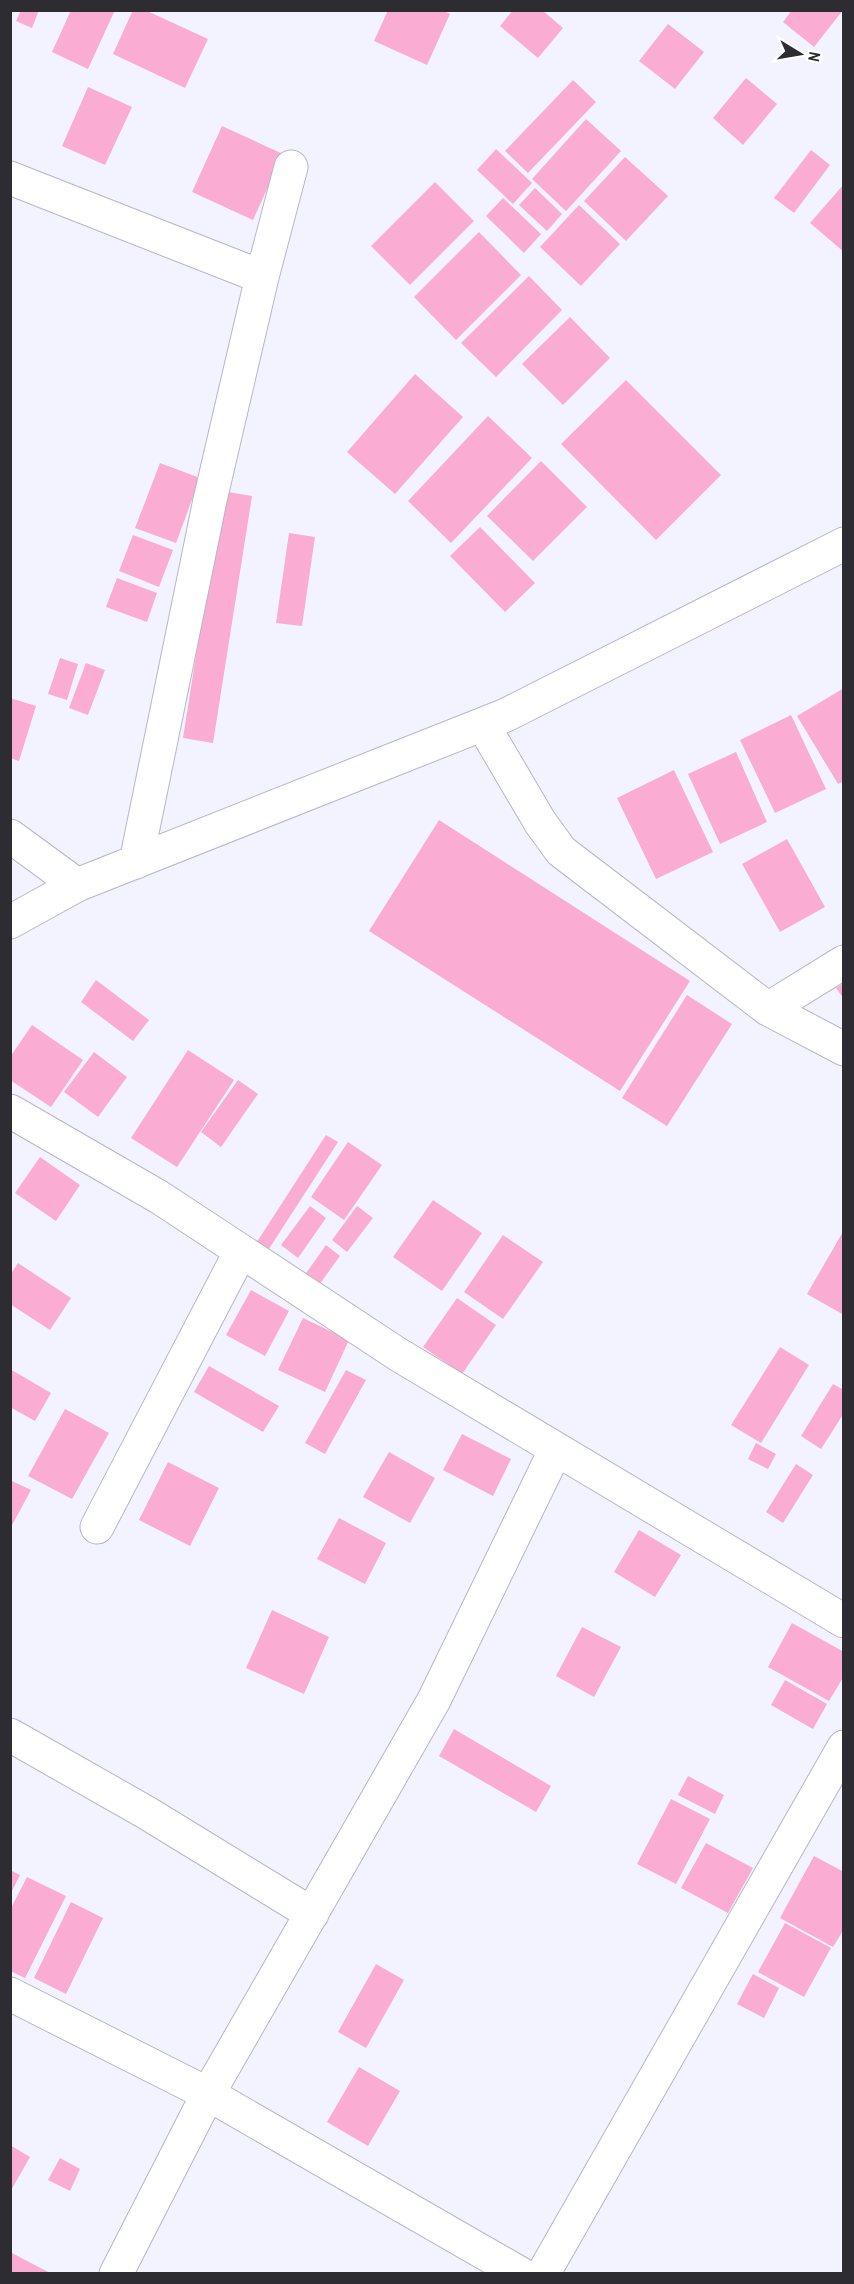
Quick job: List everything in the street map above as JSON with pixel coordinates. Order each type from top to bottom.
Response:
[{"type":"street","points":[[136,862],[210,500],[262,277],[291,167]]},
{"type":"street","points":[[10,178],[262,277]]},
{"type":"street","points":[[10,922],[77,885],[483,725],[843,544]]},
{"type":"street","points":[[483,725],[540,822],[561,851],[768,1010],[843,1049]]},
{"type":"street","points":[[10,836],[77,885]]},
{"type":"street","points":[[768,1010],[843,962]]},
{"type":"street","points":[[10,1111],[159,1197],[399,1355],[843,1621]]},
{"type":"street","points":[[97,1527],[241,1251]]},
{"type":"street","points":[[116,2274],[208,2094],[434,1700],[556,1449]]},
{"type":"street","points":[[10,1735],[147,1813],[312,1914]]},
{"type":"street","points":[[543,2274],[843,1747]]},
{"type":"street","points":[[10,1994],[208,2094],[521,2274]]},
{"type":"building","points":[[21,10],[39,10],[32,28],[16,21]]},
{"type":"building","points":[[71,10],[115,10],[88,69],[52,52]]},
{"type":"building","points":[[133,10],[145,10],[208,39],[185,88],[113,54]]},
{"type":"building","points":[[388,10],[442,10],[450,14],[427,65],[374,41]]},
{"type":"building","points":[[513,10],[542,10],[563,28],[538,58],[500,26]]},
{"type":"building","points":[[792,10],[843,10],[814,47],[783,22]]},
{"type":"building","points":[[668,24],[704,52],[675,89],[639,61]]},
{"type":"building","points":[[746,78],[777,104],[743,145],[713,118]]},
{"type":"building","points":[[573,80],[596,102],[528,173],[505,151]]},
{"type":"building","points":[[88,87],[132,107],[105,165],[62,146]]},
{"type":"building","points":[[586,119],[621,151],[566,211],[532,179]]},
{"type":"building","points":[[222,126],[283,154],[253,220],[192,192]]},
{"type":"building","points":[[496,149],[532,183],[513,204],[477,170]]},
{"type":"building","points":[[811,150],[830,165],[794,213],[774,198]]},
{"type":"building","points":[[625,157],[668,196],[626,241],[584,201]]},
{"type":"building","points":[[435,182],[474,221],[410,285],[371,246]]},
{"type":"building","points":[[844,184],[844,252],[810,223]]},
{"type":"building","points":[[535,188],[562,214],[547,231],[519,205]]},
{"type":"building","points":[[503,198],[541,234],[524,253],[486,216]]},
{"type":"building","points":[[579,205],[620,244],[581,286],[540,247]]},
{"type":"building","points":[[479,232],[521,275],[456,340],[414,297]]},
{"type":"building","points":[[529,276],[562,310],[496,377],[461,343]]},
{"type":"building","points":[[570,317],[610,358],[563,405],[522,364]]},
{"type":"building","points":[[415,374],[463,417],[395,494],[347,452]]},
{"type":"building","points":[[626,380],[721,475],[656,540],[561,444]]},
{"type":"building","points":[[488,416],[532,458],[451,543],[408,501]]},
{"type":"building","points":[[541,461],[587,507],[533,561],[487,516]]},
{"type":"building","points":[[160,463],[200,478],[176,543],[135,528]]},
{"type":"building","points":[[222,491],[252,496],[213,743],[183,738]]},
{"type":"building","points":[[480,527],[535,583],[505,612],[450,556]]},
{"type":"building","points":[[289,533],[315,537],[302,626],[276,623]]},
{"type":"building","points":[[133,535],[173,550],[159,587],[119,571]]},
{"type":"building","points":[[117,578],[157,593],[147,622],[106,607]]},
{"type":"building","points":[[60,658],[78,664],[67,700],[48,694]]},
{"type":"building","points":[[86,663],[105,670],[88,715],[69,708]]},
{"type":"building","points":[[844,688],[844,781],[838,784],[797,716]]},
{"type":"building","points":[[10,698],[36,706],[19,761],[10,758]]},
{"type":"building","points":[[791,715],[826,789],[775,813],[740,740]]},
{"type":"building","points":[[736,752],[767,822],[720,844],[688,774]]},
{"type":"building","points":[[674,770],[713,852],[656,879],[617,798]]},
{"type":"building","points":[[439,820],[690,981],[620,1091],[369,931]]},
{"type":"building","points":[[787,839],[825,907],[780,932],[742,864]]},
{"type":"building","points":[[96,980],[149,1020],[133,1041],[81,1002]]},
{"type":"building","points":[[844,983],[844,999],[836,988]]},
{"type":"building","points":[[687,995],[732,1024],[667,1126],[622,1098]]},
{"type":"building","points":[[32,1025],[83,1060],[51,1107],[10,1080],[10,1057]]},
{"type":"building","points":[[188,1050],[234,1080],[177,1167],[131,1138]]},
{"type":"building","points":[[94,1052],[127,1077],[98,1117],[64,1092]]},
{"type":"building","points":[[238,1080],[258,1094],[221,1147],[201,1132]]},
{"type":"building","points":[[326,1135],[338,1142],[265,1255],[253,1248]]},
{"type":"building","points":[[348,1142],[382,1165],[344,1220],[311,1197]]},
{"type":"building","points":[[40,1157],[80,1185],[56,1221],[15,1193]]},
{"type":"building","points":[[433,1200],[482,1233],[442,1291],[393,1257]]},
{"type":"building","points":[[310,1206],[326,1218],[298,1258],[281,1245]]},
{"type":"building","points":[[357,1206],[373,1218],[347,1252],[332,1240]]},
{"type":"building","points":[[844,1230],[844,1315],[807,1294]]},
{"type":"building","points":[[503,1235],[543,1262],[503,1319],[464,1292]]},
{"type":"building","points":[[326,1245],[340,1256],[316,1289],[302,1279]]},
{"type":"building","points":[[18,1263],[71,1298],[50,1330],[10,1304],[10,1275]]},
{"type":"building","points":[[251,1290],[289,1311],[265,1356],[226,1335]]},
{"type":"building","points":[[457,1298],[496,1325],[462,1374],[423,1347]]},
{"type":"building","points":[[303,1318],[349,1340],[325,1392],[278,1370]]},
{"type":"building","points":[[780,1347],[809,1365],[761,1443],[731,1425]]},
{"type":"building","points":[[209,1366],[279,1406],[263,1432],[194,1392]]},
{"type":"building","points":[[10,1369],[51,1393],[35,1421],[10,1407]]},
{"type":"building","points":[[346,1370],[366,1380],[325,1454],[305,1443]]},
{"type":"building","points":[[833,1384],[844,1390],[844,1413],[821,1449],[801,1436]]},
{"type":"building","points":[[65,1409],[109,1433],[72,1499],[28,1476]]},
{"type":"building","points":[[462,1434],[511,1459],[493,1496],[443,1470]]},
{"type":"building","points":[[756,1443],[776,1454],[768,1469],[748,1459]]},
{"type":"building","points":[[389,1452],[435,1478],[410,1523],[363,1497]]},
{"type":"building","points":[[168,1462],[219,1488],[190,1546],[139,1520]]},
{"type":"building","points":[[796,1464],[813,1475],[783,1523],[766,1512]]},
{"type":"building","points":[[10,1480],[31,1490],[10,1529]]},
{"type":"building","points":[[339,1518],[386,1543],[365,1584],[317,1559]]},
{"type":"building","points":[[639,1530],[681,1555],[655,1597],[614,1572]]},
{"type":"building","points":[[272,1610],[329,1637],[304,1694],[246,1668]]},
{"type":"building","points":[[792,1623],[844,1652],[844,1676],[829,1701],[768,1667]]},
{"type":"building","points":[[582,1627],[621,1647],[594,1697],[556,1676]]},
{"type":"building","points":[[785,1680],[827,1704],[813,1729],[771,1705]]},
{"type":"building","points":[[454,1729],[551,1786],[536,1812],[439,1756]]},
{"type":"building","points":[[688,1776],[724,1795],[715,1814],[678,1795]]},
{"type":"building","points":[[671,1799],[710,1819],[676,1884],[637,1864]]},
{"type":"building","points":[[706,1843],[753,1868],[728,1913],[681,1888]]},
{"type":"building","points":[[814,1856],[844,1872],[844,1929],[833,1947],[780,1918]]},
{"type":"building","points":[[10,1870],[20,1875],[10,1895]]},
{"type":"building","points":[[27,1877],[66,1896],[25,1978],[10,1971],[10,1910]]},
{"type":"building","points":[[71,1902],[103,1918],[66,1994],[34,1978]]},
{"type":"building","points":[[785,1923],[831,1948],[804,1997],[758,1972]]},
{"type":"building","points":[[376,1964],[404,1980],[366,2048],[338,2032]]},
{"type":"building","points":[[753,1974],[779,1988],[764,2018],[737,2004]]},
{"type":"building","points":[[359,2067],[400,2091],[368,2146],[327,2122]]},
{"type":"building","points":[[10,2145],[30,2157],[10,2192]]},
{"type":"building","points":[[60,2158],[80,2169],[70,2191],[48,2180]]},
{"type":"building","points":[[10,2252],[52,2274],[10,2274]]}]
